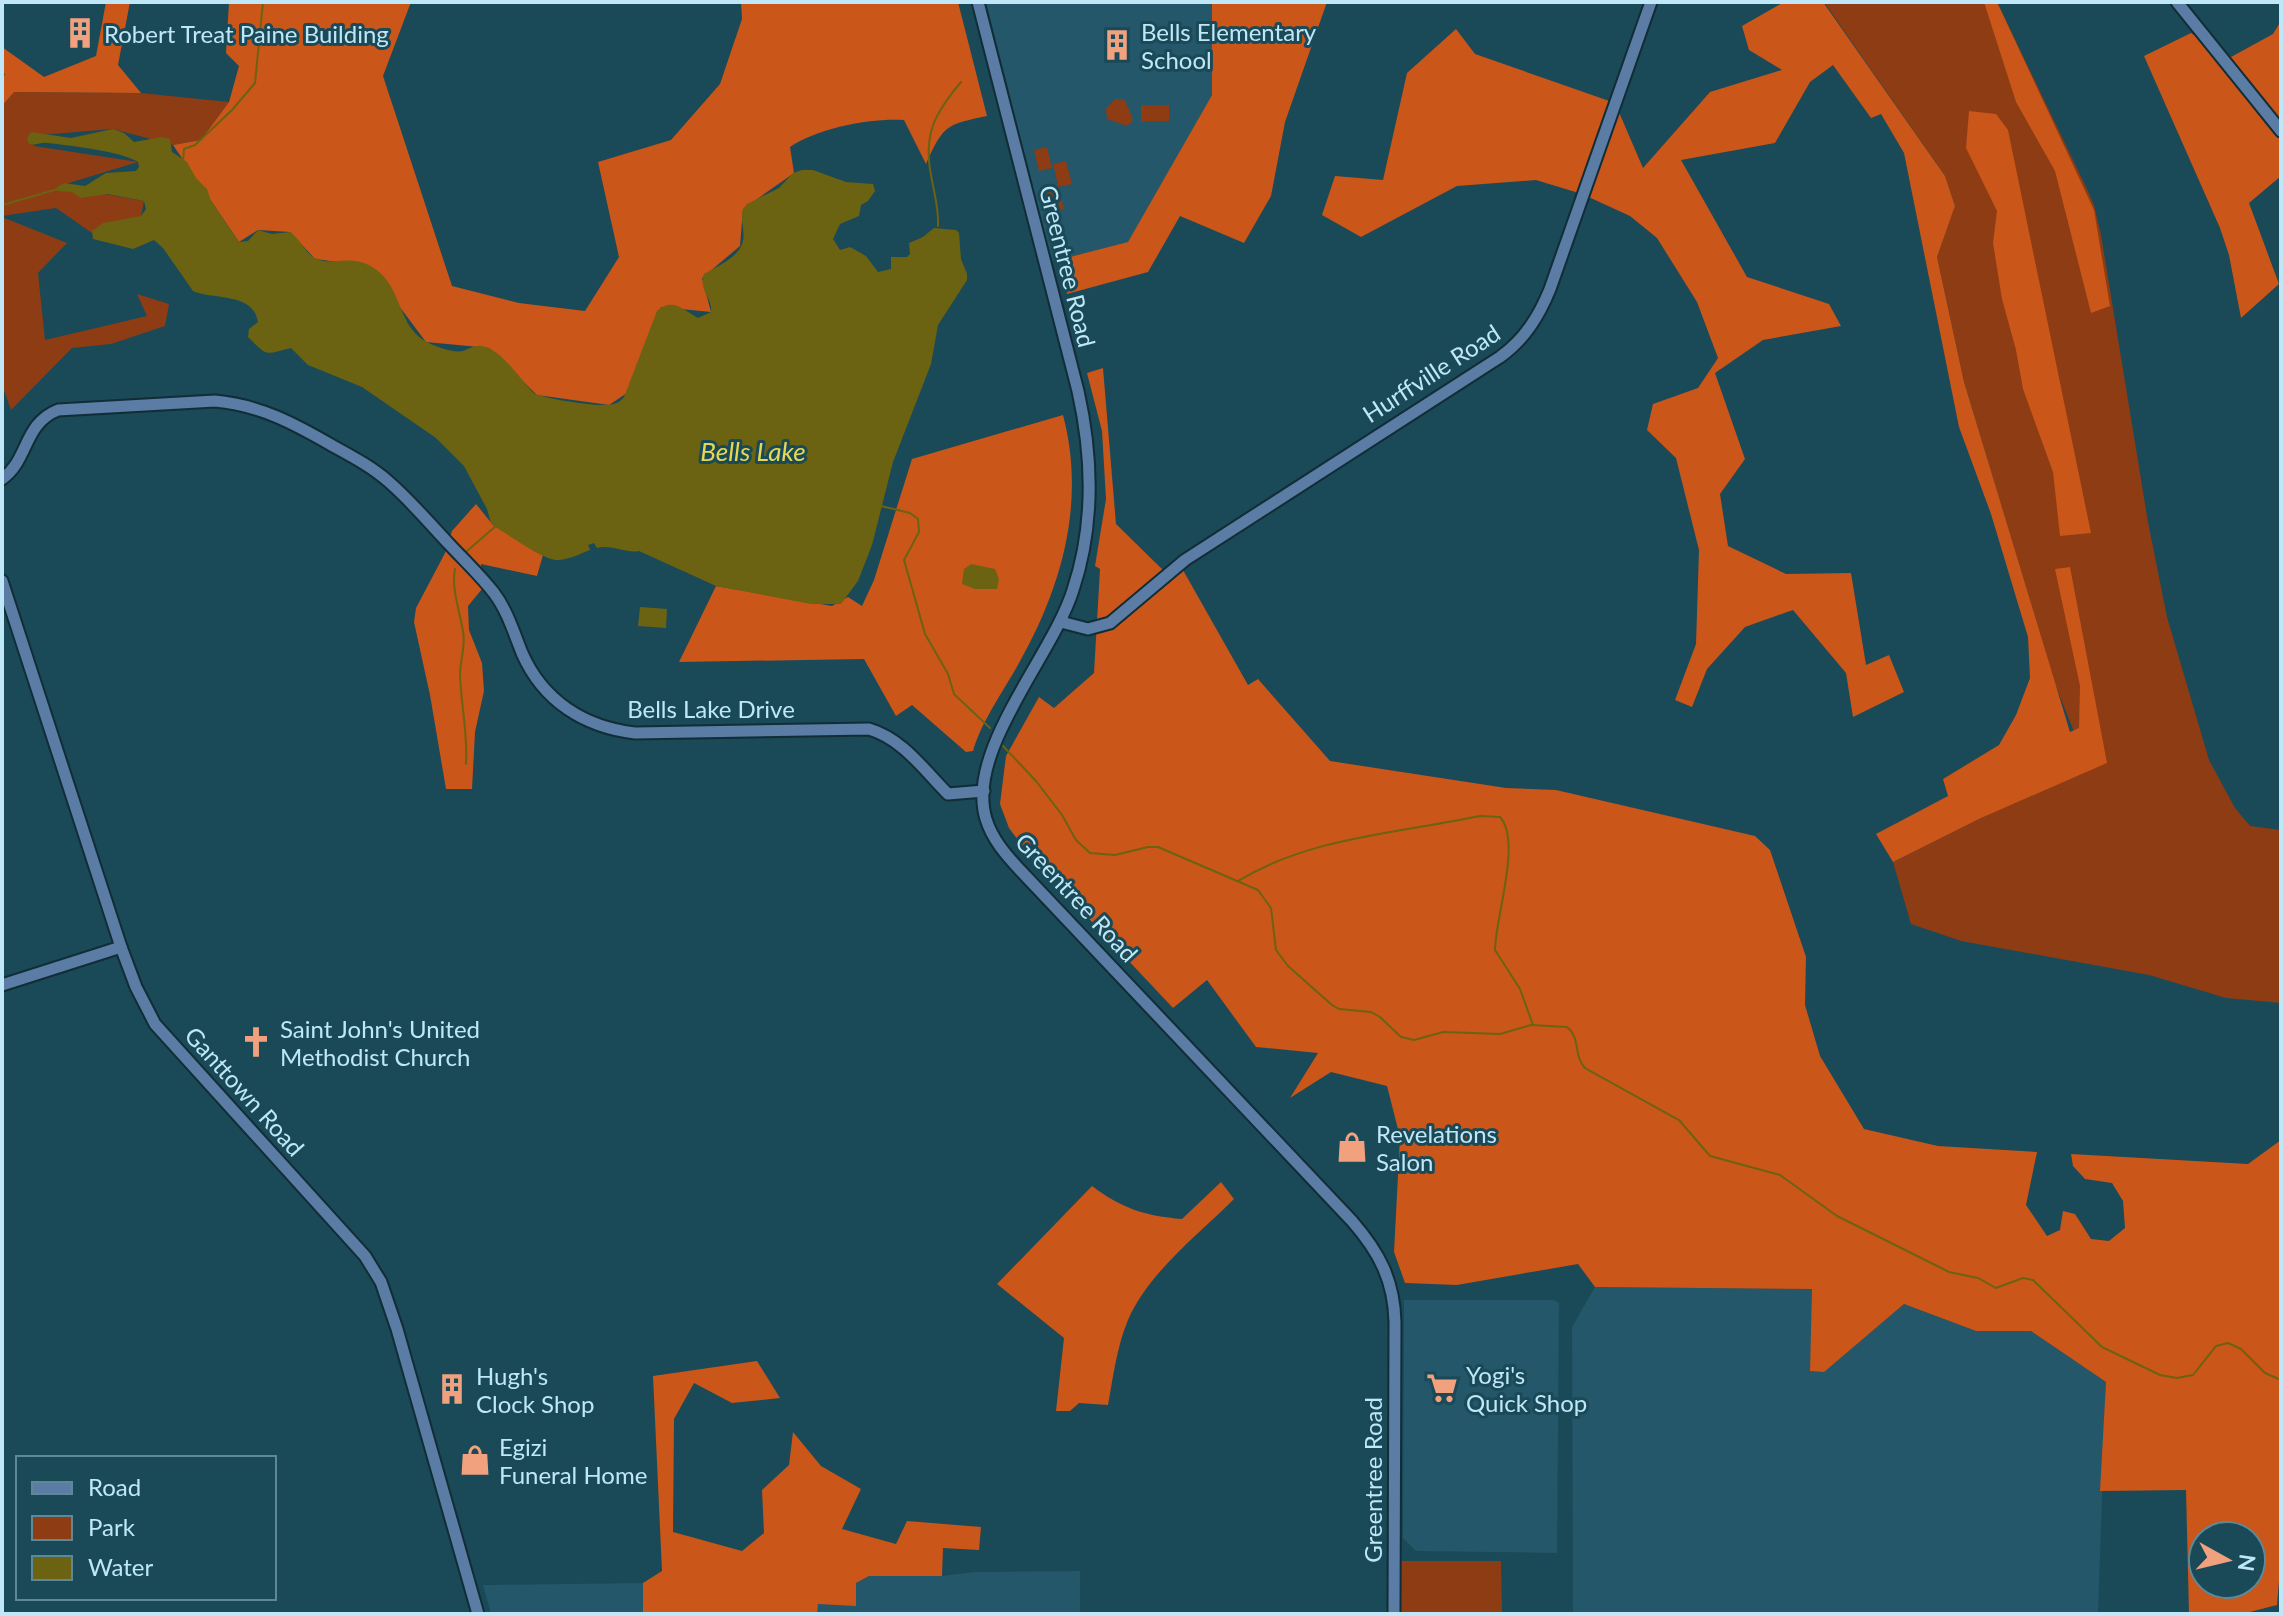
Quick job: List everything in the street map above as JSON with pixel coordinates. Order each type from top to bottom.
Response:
[{"type":"street","name":"Greentree Road","points":[[978,2],[1076,382],[1087,444],[1090,494],[1087,535],[1076,581],[1061,622],[995,741],[986,765],[986,821],[1003,851],[1352,1221],[1384,1265],[1393,1290],[1395,1322],[1394,1614]]},
{"type":"street","name":"Hurffville Road","points":[[1061,622],[1088,629],[1110,623],[1185,560],[1500,357],[1523,337],[1536,319],[1550,289],[1651,2]]},
{"type":"street","points":[[2177,2],[2281,131]]},
{"type":"street","name":"Bells Lake Drive","points":[[2,479],[12,470],[37,424],[58,410],[215,401],[237,403],[266,412],[291,422],[364,463],[392,485],[492,590],[536,679],[556,702],[582,718],[603,727],[635,733],[869,729],[901,745],[948,794],[984,791]]},
{"type":"street","name":"Ganttown Road","points":[[2,581],[121,947],[136,987],[155,1024],[365,1256],[381,1282],[478,1614]]},
{"type":"street","points":[[2,985],[121,947]]},
{"type":"shaded area","points":[[106,2],[130,2],[118,65],[141,93],[14,92],[2,106],[2,80],[5,74],[2,72],[2,47],[44,77],[96,56]]},
{"type":"shaded area","points":[[229,2],[411,2],[383,76],[452,286],[519,303],[585,311],[619,257],[598,162],[671,140],[720,84],[742,19],[741,2],[958,2],[987,116],[948,129],[937,141],[926,164],[904,120],[845,126],[815,134],[790,147],[794,173],[743,209],[740,246],[702,278],[711,312],[661,307],[627,393],[609,405],[537,395],[489,348],[426,342],[369,266],[315,259],[290,232],[258,230],[239,242],[173,145],[201,140],[229,102],[239,66],[226,53]]},
{"type":"shaded area","points":[[986,2],[1212,2],[1212,95],[1128,243],[1052,261]]},
{"type":"shaded area","points":[[1212,2],[1327,2],[1285,122],[1271,196],[1244,243],[1180,216],[1148,272],[1067,294],[1058,260],[1128,242],[1212,95]]},
{"type":"shaded area","points":[[1784,2],[1823,2],[1945,176],[1955,206],[1937,257],[1964,382],[2070,732],[2079,728],[2080,686],[2055,569],[2070,567],[2107,763],[1981,818],[1893,862],[1876,834],[1948,796],[1943,779],[1999,745],[2016,715],[2030,678],[2028,637],[1991,514],[1959,427],[1904,153],[1881,114],[1871,118],[1833,65],[1810,82],[1775,143],[1681,160],[1747,277],[1829,304],[1841,326],[1763,340],[1715,373],[1745,459],[1720,494],[1728,546],[1786,574],[1851,573],[1866,665],[1889,655],[1904,692],[1853,717],[1846,673],[1793,610],[1745,627],[1707,669],[1692,707],[1675,700],[1696,644],[1699,550],[1676,458],[1647,430],[1653,404],[1698,388],[1718,358],[1697,302],[1657,238],[1630,216],[1582,194],[1536,180],[1457,186],[1361,237],[1322,215],[1335,176],[1383,180],[1407,73],[1456,29],[1475,54],[1615,103],[1643,168],[1710,92],[1782,70],[1749,50],[1742,26]]},
{"type":"shaded area","points":[[1984,2],[1997,2],[2094,210],[2110,306],[2091,313],[2055,171],[2016,102]]},
{"type":"shaded area","points":[[2281,21],[2281,176],[2249,203],[2279,284],[2241,318],[2229,255],[2220,228],[2144,56],[2191,33],[2231,57],[2273,34]]},
{"type":"shaded area","points":[[1969,111],[1996,114],[2008,130],[2091,533],[2060,536],[2053,472],[2023,389],[2002,299],[1993,243],[1997,211],[1966,148]]},
{"type":"shaded area","points":[[1103,368],[1116,524],[1165,572],[1179,563],[1248,685],[1258,679],[1330,761],[1506,788],[1556,790],[1755,836],[1770,850],[1806,957],[1805,1005],[1820,1056],[1864,1129],[1938,1146],[2037,1152],[2026,1205],[2047,1236],[2060,1230],[2063,1211],[2075,1214],[2091,1239],[2109,1241],[2125,1228],[2123,1201],[2112,1183],[2085,1179],[2073,1166],[2071,1154],[2248,1164],[2281,1140],[2281,1556],[2277,1605],[2242,1614],[2189,1614],[2189,1600],[2267,1600],[2267,1520],[2187,1520],[2187,1531],[2186,1490],[2100,1491],[2106,1382],[2031,1331],[1976,1331],[1904,1304],[1824,1372],[1810,1371],[1812,1289],[1595,1287],[1578,1264],[1457,1285],[1405,1283],[1394,1252],[1400,1137],[1387,1086],[1331,1072],[1290,1098],[1318,1053],[1256,1047],[1207,980],[1173,1008],[1030,856],[1009,828],[1000,804],[1006,756],[1039,697],[1054,708],[1094,673],[1100,569],[1095,566],[1106,499],[1102,431],[1087,373]]},
{"type":"shaded area","points":[[1063,415],[1072,480],[1071,512],[1058,574],[1034,634],[987,717],[973,751],[966,752],[912,705],[896,716],[864,659],[679,662],[716,586],[832,606],[848,597],[862,606],[874,580],[912,459]]},
{"type":"shaded area","points":[[476,504],[493,525],[543,555],[537,576],[481,564],[482,589],[468,606],[469,630],[482,663],[484,691],[475,732],[472,789],[446,789],[414,622],[416,608],[445,553],[452,531]]},
{"type":"shaded area","points":[[1221,1182],[1234,1199],[1161,1270],[1137,1302],[1118,1351],[1108,1405],[1079,1403],[1070,1411],[1056,1411],[1064,1338],[997,1284],[1092,1186],[1134,1210],[1182,1219]]},
{"type":"shaded area","points":[[1595,1287],[1813,1289],[1811,1371],[1823,1372],[1904,1304],[1976,1331],[2031,1331],[2106,1382],[2098,1614],[1573,1614],[1572,1327]]},
{"type":"shaded area","points":[[1404,1300],[1554,1300],[1559,1303],[1557,1553],[1416,1551],[1403,1538]]},
{"type":"shaded area","points":[[757,1361],[780,1398],[732,1403],[694,1383],[674,1419],[673,1532],[742,1551],[764,1533],[762,1490],[789,1465],[793,1432],[821,1466],[861,1489],[842,1529],[896,1544],[907,1521],[981,1527],[979,1550],[943,1548],[942,1576],[869,1576],[856,1583],[856,1606],[818,1604],[817,1614],[643,1614],[643,1583],[662,1571],[653,1376]]},
{"type":"shaded area","points":[[1080,1571],[1080,1614],[817,1614],[817,1604],[869,1576]]},
{"type":"shaded area","points":[[643,1583],[643,1614],[491,1614],[483,1585]]},
{"type":"green space","points":[[1824,2],[1997,2],[2086,187],[2101,235],[2148,522],[2167,617],[2209,760],[2235,808],[2250,826],[2281,830],[2281,1003],[2226,998],[2149,975],[1961,941],[1911,924],[1893,862],[1981,818],[2079,744],[2055,684],[1964,382],[1937,257],[1955,206],[1945,176]]},
{"type":"green space","points":[[14,92],[141,93],[229,102],[201,140],[173,145],[113,129],[28,136],[34,146],[138,162],[59,186],[144,201],[141,216],[92,233],[56,208],[2,216],[2,106]]},
{"type":"green space","points":[[1115,99],[1123,99],[1127,106],[1133,120],[1127,126],[1107,119],[1106,109]]},
{"type":"green space","points":[[1141,105],[1169,105],[1169,121],[1141,121]]},
{"type":"green space","points":[[1047,147],[1052,168],[1039,171],[1034,150]]},
{"type":"green space","points":[[1066,161],[1072,184],[1058,187],[1064,209],[1050,213],[1044,189],[1058,185],[1053,164]]},
{"type":"green space","points":[[2,217],[67,243],[38,273],[45,340],[147,316],[137,294],[169,304],[165,326],[111,344],[72,348],[11,410],[2,385]]},
{"type":"green space","points":[[1394,1561],[1501,1561],[1502,1614],[1394,1614]]},
{"type":"water","name":"Bells Lake","points":[[113,129],[134,142],[162,137],[170,139],[172,152],[187,162],[239,242],[248,241],[258,230],[272,234],[290,232],[309,253],[322,261],[353,261],[370,265],[387,280],[411,328],[427,342],[454,351],[478,346],[489,348],[504,359],[535,394],[586,404],[613,404],[624,397],[657,311],[673,305],[698,318],[711,312],[703,284],[704,274],[727,261],[741,247],[742,213],[747,204],[779,188],[793,173],[813,170],[846,182],[873,184],[875,191],[861,205],[859,216],[840,224],[833,239],[840,250],[850,247],[866,256],[878,272],[891,269],[891,257],[907,257],[910,254],[909,243],[934,228],[956,230],[967,280],[938,325],[931,364],[893,462],[872,545],[858,581],[841,604],[811,604],[716,586],[639,551],[597,548],[594,543],[588,545],[590,550],[559,560],[545,557],[528,547],[491,523],[464,466],[436,438],[362,387],[308,365],[291,348],[272,353],[264,351],[248,337],[249,329],[258,322],[255,312],[241,301],[193,291],[154,240],[133,249],[93,239],[92,231],[103,223],[141,216],[146,209],[144,201],[107,194],[81,198],[72,192],[57,191],[57,187],[64,183],[85,186],[106,173],[136,171],[138,162],[95,150],[48,143],[29,144],[27,138],[31,132],[71,138]]},
{"type":"water","points":[[971,564],[995,569],[999,579],[997,589],[975,589],[962,584],[964,569]]},
{"type":"water","points":[[640,607],[667,609],[666,628],[638,626]]},
{"type":"waterway","points":[[183,162],[184,149],[195,145],[255,83],[263,2]]},
{"type":"waterway","points":[[938,226],[929,161],[930,136],[938,114],[961,82]]},
{"type":"waterway","points":[[2,205],[58,189]]},
{"type":"waterway","points":[[881,506],[910,513],[918,519],[919,532],[904,560],[925,634],[948,674],[954,694],[990,728]]},
{"type":"waterway","points":[[467,551],[497,525]]},
{"type":"waterway","points":[[455,569],[455,592],[464,636],[460,675],[466,764]]},
{"type":"waterway","points":[[1003,746],[1036,781],[1062,815],[1076,840],[1090,853],[1115,855],[1158,847],[1258,890],[1271,908],[1276,950],[1288,966],[1339,1009],[1371,1012],[1401,1037],[1414,1040],[1443,1032],[1500,1034],[1531,1025],[1567,1027],[1574,1036],[1579,1058],[1585,1068],[1679,1120],[1710,1156],[1780,1175],[1837,1216],[1949,1272],[1978,1278],[1996,1288],[2023,1278],[2033,1280],[2102,1347],[2160,1375],[2177,1378],[2193,1375],[2216,1346],[2228,1343],[2241,1349],[2265,1373],[2281,1380]]},
{"type":"waterway","points":[[1238,881],[1295,855],[1356,838],[1480,816],[1500,817],[1506,828],[1508,861],[1495,950],[1520,989],[1533,1025]]},
{"type":"place","name":"Robert Treat Paine Building","points":[[80,33]]},
{"type":"place","name":"Bells Elementary School","points":[[1117,45]]},
{"type":"place","name":"Saint John's United Methodist Church","points":[[256,1042]]},
{"type":"place","name":"Revelations Salon","points":[[1352,1147]]},
{"type":"place","name":"Yogi's Quick Shop","points":[[1442,1388]]},
{"type":"place","name":"Hugh's Clock Shop","points":[[452,1389]]},
{"type":"place","name":"Egizi Funeral Home","points":[[475,1460]]}]
